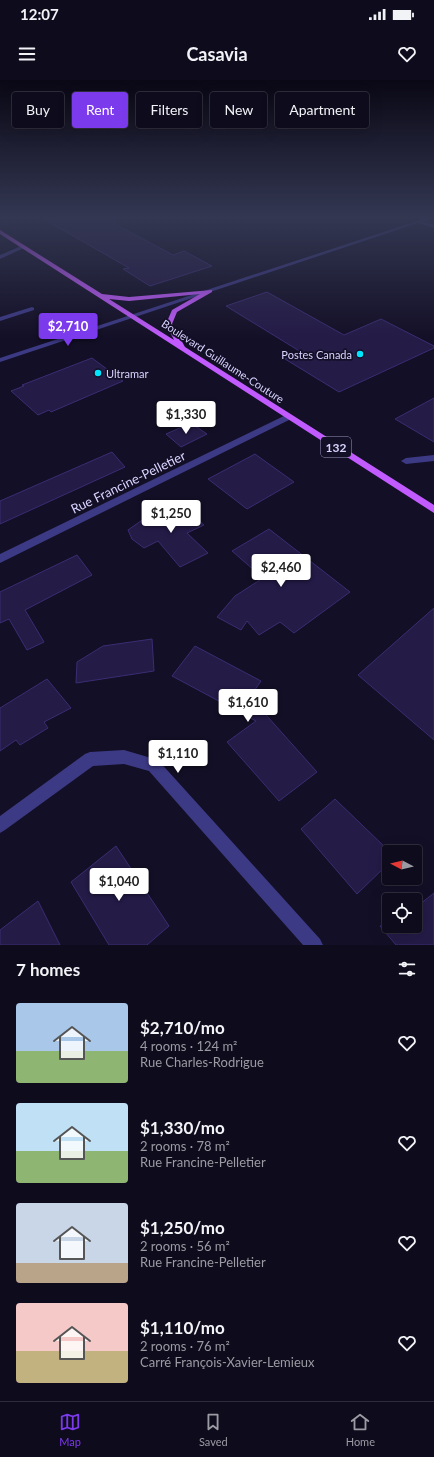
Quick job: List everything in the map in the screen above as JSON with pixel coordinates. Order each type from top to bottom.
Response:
[{"type":"main road","name":"Boulevard Guillaume-Couture","points":[[41,258],[434,510]]},
{"type":"main road","points":[[98,295],[129,299],[210,291]]},
{"type":"main road","points":[[182,348],[169,324],[174,311],[210,291]]},
{"type":"street","points":[[0,360],[307,258]]},
{"type":"street","name":"Rue Francine-Pelletier","points":[[0,559],[288,417]]},
{"type":"street","points":[[406,461],[434,458]]},
{"type":"street","points":[[0,825],[90,759],[124,757],[152,765],[314,945]]},
{"type":"lane","points":[[0,319],[32,309]]},
{"type":"building","points":[[112,258],[198,258],[212,266],[150,286],[123,269],[129,268]]},
{"type":"building","name":"Postes Canada","points":[[267,292],[344,335],[381,319],[434,346],[434,348],[339,392],[285,359],[301,352],[226,306]]},
{"type":"building","points":[[92,358],[123,381],[51,412],[49,410],[38,415],[11,391],[24,386],[22,385]]},
{"type":"building","points":[[434,398],[434,442],[395,419]]},
{"type":"building","points":[[191,423],[207,434],[181,447],[166,434]]},
{"type":"building","points":[[112,452],[125,467],[0,524],[0,501]]},
{"type":"building","points":[[255,454],[294,482],[247,509],[208,479]]},
{"type":"building","points":[[179,504],[204,525],[187,533],[208,553],[180,567],[158,541],[144,548],[132,539],[128,530],[145,518],[146,519]]},
{"type":"building","points":[[269,529],[350,592],[294,633],[280,622],[259,635],[247,621],[241,630],[217,617],[235,596],[263,578],[232,551]]},
{"type":"building","points":[[77,555],[92,575],[25,610],[44,642],[27,650],[9,619],[0,623],[0,592]]},
{"type":"building","points":[[434,608],[434,740],[358,675]]},
{"type":"building","points":[[152,639],[154,671],[76,683],[77,662],[103,646]]},
{"type":"building","points":[[195,646],[261,681],[250,697],[317,772],[279,801],[227,742],[256,721],[172,676]]},
{"type":"building","points":[[47,679],[71,708],[44,722],[48,728],[20,745],[16,740],[0,751],[0,708]]},
{"type":"building","points":[[335,799],[383,845],[382,870],[357,894],[301,829]]},
{"type":"building","points":[[116,846],[169,926],[147,945],[109,945],[71,882]]},
{"type":"building","points":[[434,893],[434,945],[396,945],[386,933],[422,933],[422,902]]},
{"type":"building","points":[[38,901],[60,945],[0,945],[0,930]]},
{"type":"place","name":"Postes Canada","points":[[360,354]]},
{"type":"place","name":"Ultramar","points":[[98,373]]}]
